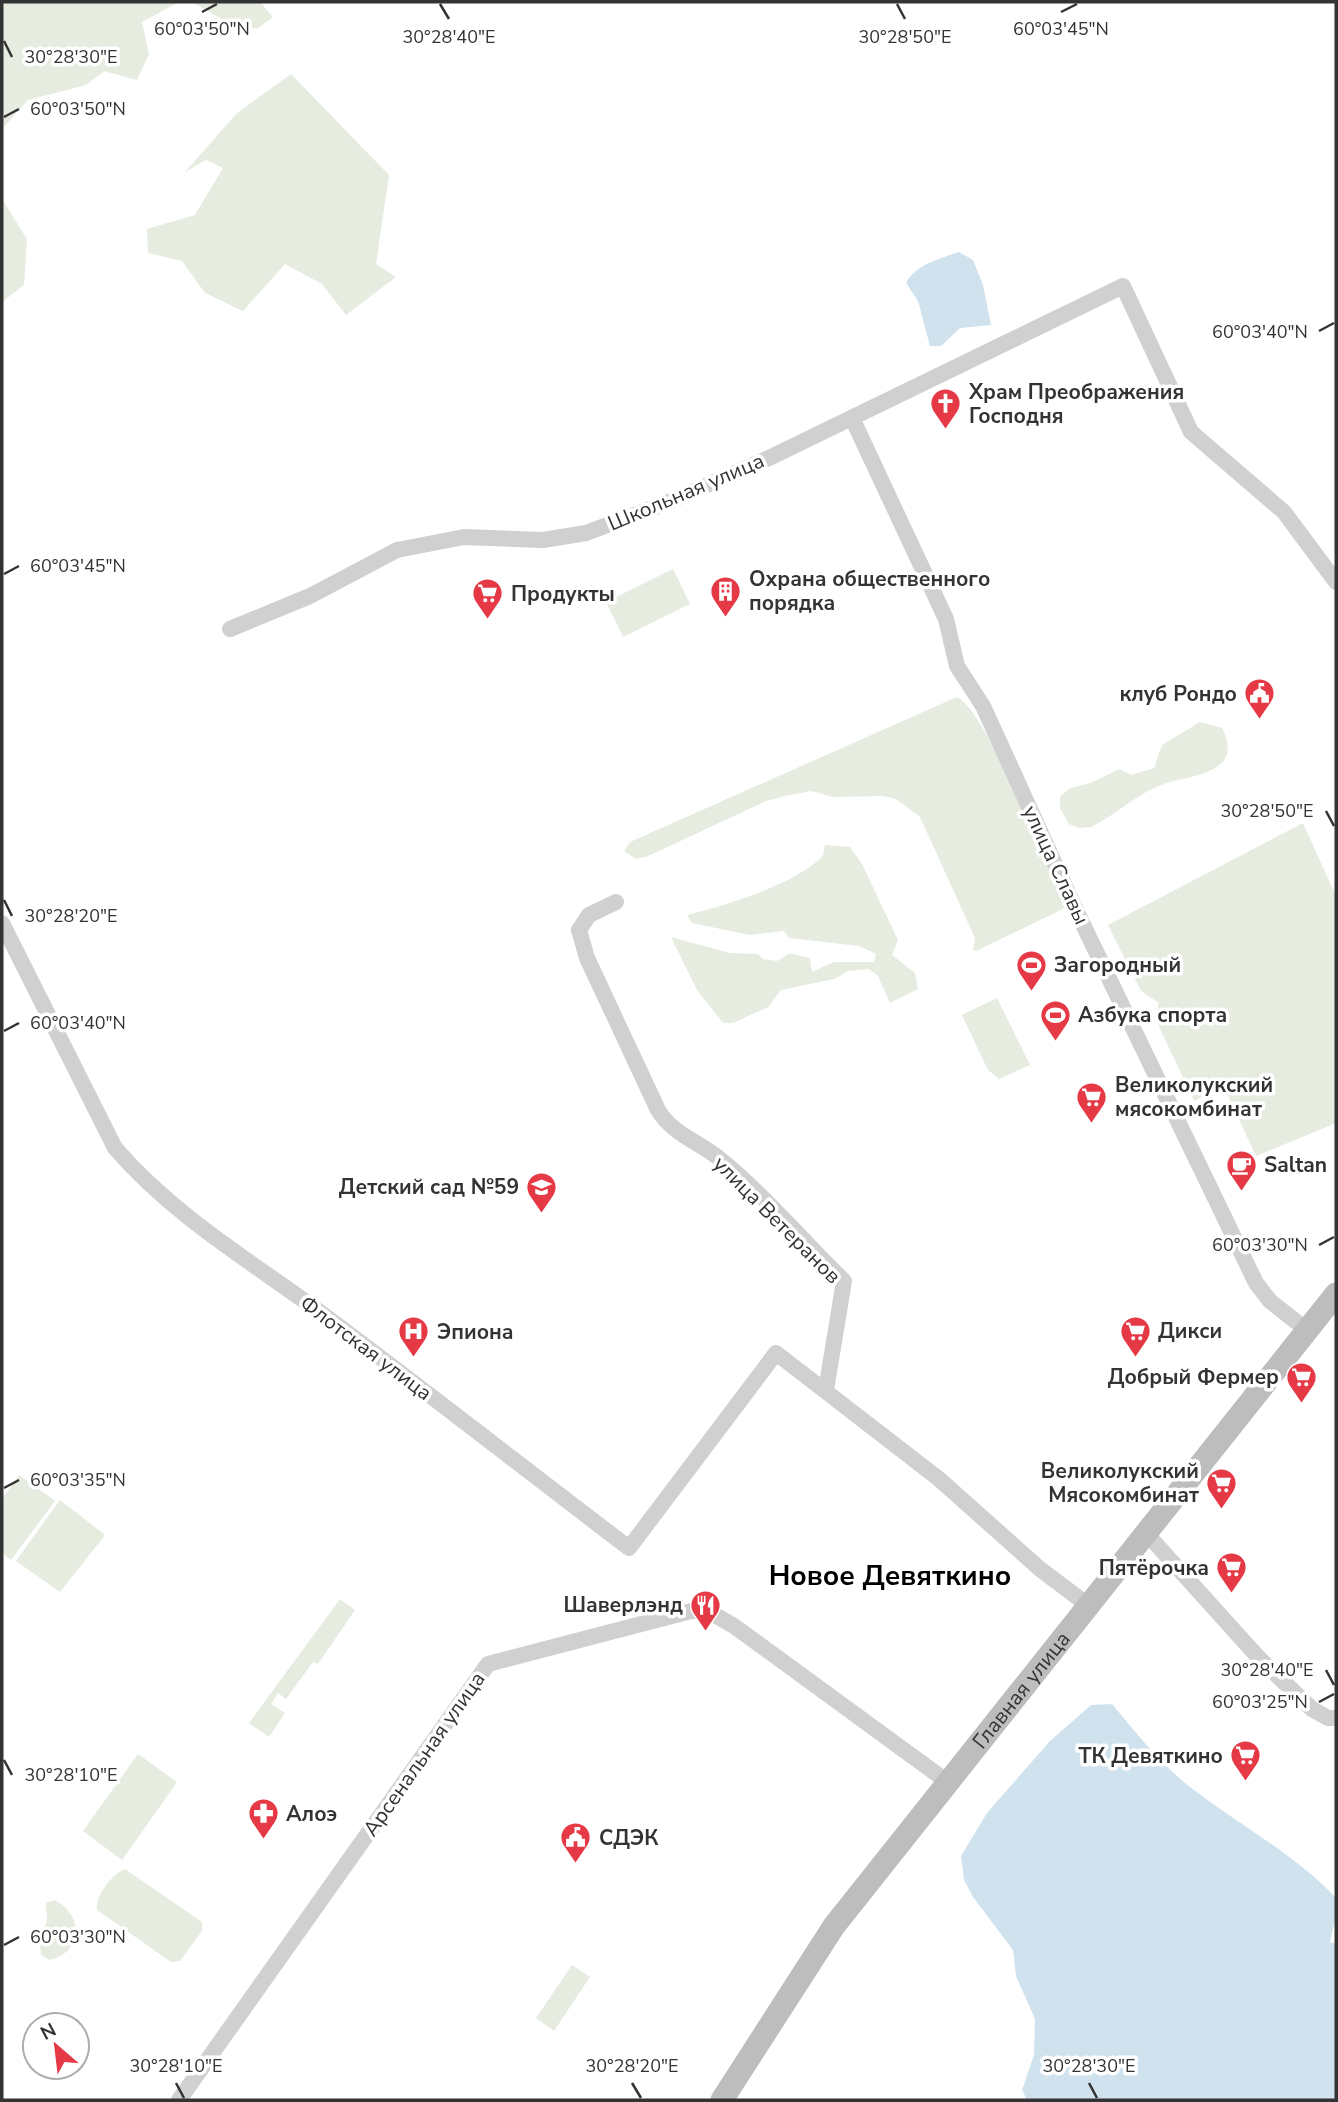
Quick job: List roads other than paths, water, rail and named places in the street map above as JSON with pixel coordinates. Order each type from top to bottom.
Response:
[{"type":"main road","name":"Главная улица","points":[[722,2100],[834,1926],[1336,1294]]},
{"type":"street","name":"Школьная улица","points":[[230,629],[310,596],[397,550],[464,537],[543,540],[586,533],[661,505],[852,418],[1123,286],[1191,432],[1284,512],[1336,582]]},
{"type":"street","name":"улица Славы","points":[[852,418],[946,619],[957,666],[983,706],[1076,910],[1256,1283],[1270,1301],[1308,1331]]},
{"type":"street","name":"улица Ветеранов","points":[[616,902],[589,915],[579,930],[587,958],[658,1110],[668,1124],[720,1159],[844,1281],[826,1390]]},
{"type":"street","name":"Флотская улица","points":[[2,923],[115,1148],[140,1178],[629,1548],[776,1353],[826,1390]]},
{"type":"street","points":[[826,1390],[939,1479],[1040,1569],[1089,1606]]},
{"type":"street","points":[[1147,1534],[1258,1657],[1312,1709],[1328,1718],[1336,1718]]},
{"type":"street","name":"Арсенальная улица","points":[[179,2100],[488,1664],[629,1625],[691,1611],[708,1611],[734,1626],[949,1783]]},
{"type":"water","points":[[959,252],[973,260],[983,285],[991,325],[960,328],[941,346],[930,346],[918,301],[906,283],[922,267]]},
{"type":"water","points":[[1112,1704],[1151,1750],[1183,1781],[1286,1854],[1336,1898],[1336,1916],[1330,1942],[1336,1944],[1336,2100],[1027,2100],[1022,2090],[1034,2055],[1035,2019],[1016,1976],[1013,1950],[973,1897],[964,1880],[961,1856],[987,1813],[1050,1741],[1091,1705]]},
{"type":"place","name":"Храм Преображения Господня","points":[[946,431]]},
{"type":"place","name":"Охрана общественного порядка","points":[[726,618]]},
{"type":"place","name":"Продукты","points":[[488,621]]},
{"type":"place","name":"клуб Рондо","points":[[1260,721]]},
{"type":"place","name":"Загородный","points":[[1031,992]]},
{"type":"place","name":"Азбука спорта","points":[[1055,1042]]},
{"type":"place","name":"Великолукский мясокомбинат","points":[[1092,1124]]},
{"type":"place","name":"Saltan","points":[[1241,1192]]},
{"type":"place","name":"Детский сад №59","points":[[542,1214]]},
{"type":"place","name":"Дикси","points":[[1135,1358]]},
{"type":"place","name":"Эпиона","points":[[414,1359]]},
{"type":"place","name":"Добрый Фермер","points":[[1302,1404]]},
{"type":"place","name":"Великолукский Мясокомбинат","points":[[1222,1510]]},
{"type":"place","name":"Пятёрочка","points":[[1232,1595]]},
{"type":"place","name":"Шаверлэнд","points":[[706,1632]]},
{"type":"place","name":"ТК Девяткино","points":[[1246,1783]]},
{"type":"place","name":"Алоэ","points":[[263,1841]]},
{"type":"place","name":"СДЭК","points":[[576,1865]]},
{"type":"district","name":"Новое Девяткино","points":[[890,1575]]}]
